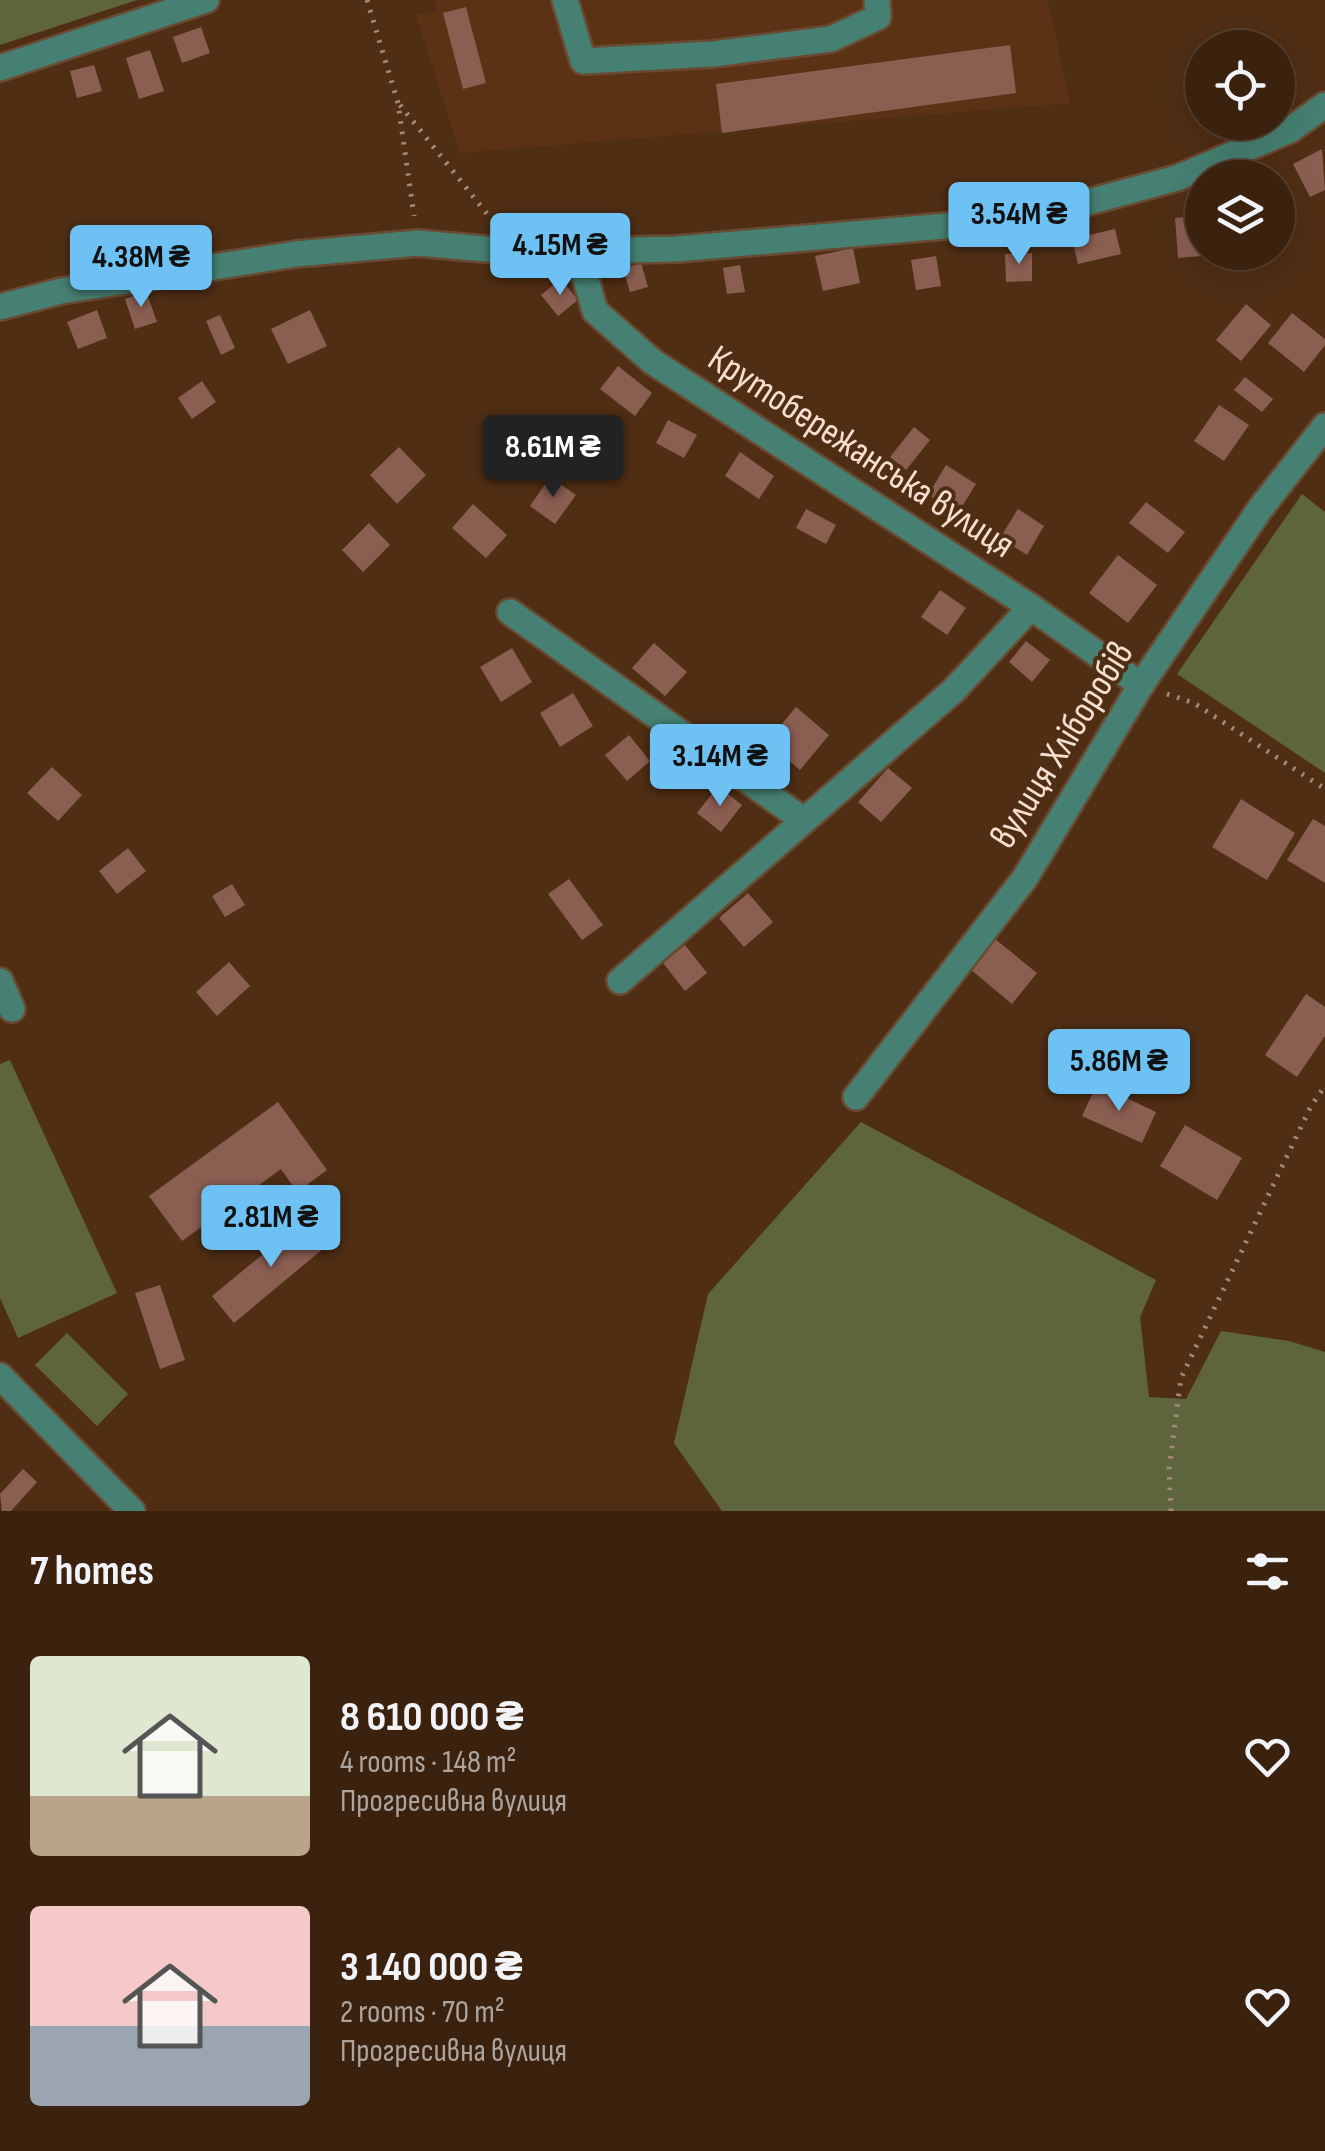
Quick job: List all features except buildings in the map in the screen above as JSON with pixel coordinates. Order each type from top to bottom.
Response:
[{"type":"street","points":[[0,68],[206,0]]},
{"type":"street","points":[[564,0],[584,61],[712,54],[831,40],[878,17],[877,0]]},
{"type":"street","points":[[0,307],[61,292],[296,254],[418,243],[518,252],[677,250],[1026,220],[1176,178],[1290,130],[1325,104]]},
{"type":"street","name":"Крутобережанська вулиця","points":[[578,252],[595,311],[652,362],[1030,607],[1141,685]]},
{"type":"street","name":"вулиця Хліборобів","points":[[856,1097],[1025,878],[1141,685],[1260,509],[1325,426]]},
{"type":"street","points":[[620,981],[954,690],[1030,607]]},
{"type":"street","points":[[510,612],[802,819]]},
{"type":"street","points":[[0,980],[12,1009]]},
{"type":"street","points":[[0,1376],[132,1511]]},
{"type":"path","points":[[368,0],[398,102],[418,243]]},
{"type":"path","points":[[398,102],[518,252]]},
{"type":"path","points":[[1141,685],[1194,704],[1325,789]]},
{"type":"path","points":[[1171,1511],[1169,1469],[1181,1378],[1311,1106],[1325,1086]]},
{"type":"shaded area","points":[[435,0],[1048,0],[1070,103],[460,153],[416,15],[438,11]]},
{"type":"green space","points":[[0,0],[137,0],[0,45]]},
{"type":"green space","points":[[1302,494],[1325,512],[1325,773],[1177,674]]},
{"type":"green space","points":[[10,1060],[117,1293],[18,1338],[0,1298],[0,1064]]},
{"type":"green space","points":[[861,1122],[1156,1280],[1140,1317],[1149,1397],[1186,1399],[1221,1331],[1289,1341],[1325,1352],[1325,1511],[722,1511],[674,1443],[708,1294]]},
{"type":"green space","points":[[67,1333],[128,1394],[97,1426],[35,1365]]}]
